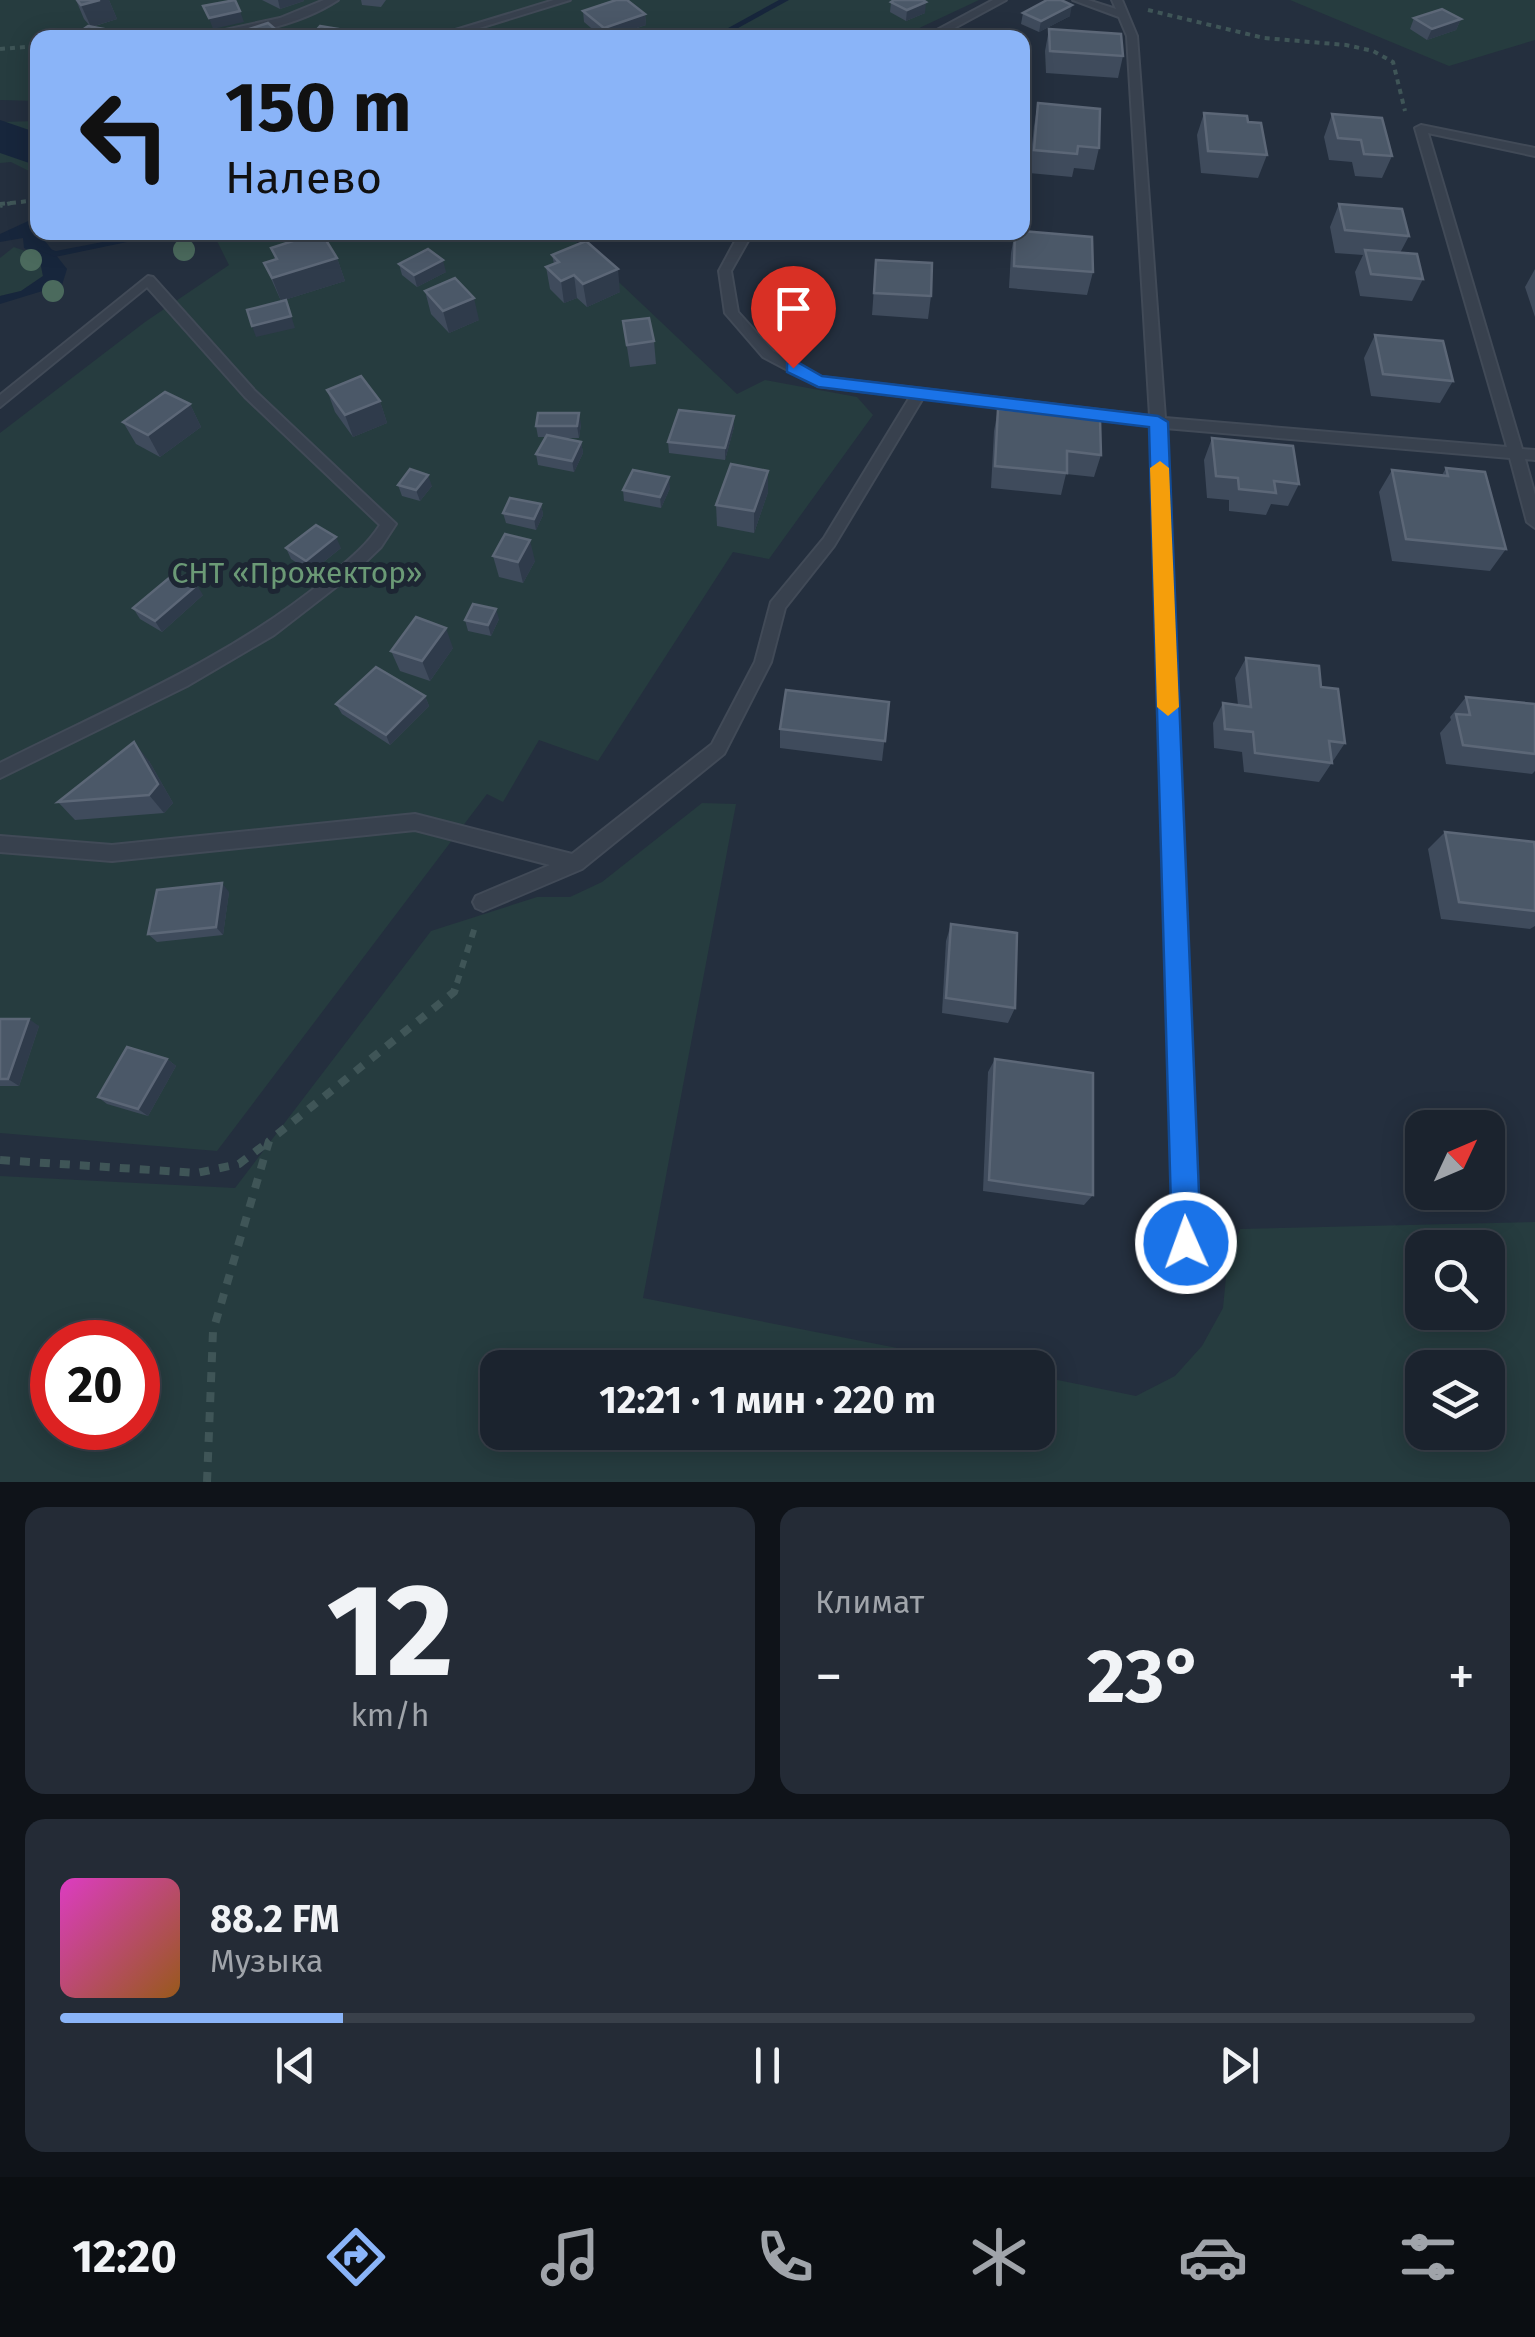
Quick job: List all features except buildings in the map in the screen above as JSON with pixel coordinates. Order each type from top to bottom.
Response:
[{"type":"lane","points":[[235,30],[283,21],[333,0]]},
{"type":"lane","points":[[462,30],[565,0]]},
{"type":"lane","points":[[943,30],[1001,0]]},
{"type":"lane","points":[[1078,0],[1118,6],[1132,36],[1158,422],[1186,1243]]},
{"type":"lane","points":[[1535,152],[1422,128],[1535,522]]},
{"type":"lane","points":[[742,240],[725,271],[732,313],[768,354],[818,381],[1158,422],[1535,455]]},
{"type":"lane","points":[[0,402],[148,280],[250,394],[388,524],[382,538],[325,589],[218,664],[0,771]]},
{"type":"lane","points":[[482,902],[575,863],[718,749],[764,662],[777,606],[829,542],[919,394]]},
{"type":"lane","points":[[0,844],[112,853],[416,822],[575,863]]},
{"type":"path","points":[[1118,6],[1185,15],[1264,38],[1373,51],[1393,62],[1405,112],[1422,128]]},
{"type":"path","points":[[0,49],[30,47]]},
{"type":"path","points":[[0,205],[30,201]]},
{"type":"path","points":[[0,1160],[197,1174],[240,1164],[454,992],[482,902]]},
{"type":"path","points":[[208,1482],[213,1331],[268,1141]]},
{"type":"green space","points":[[0,0],[979,0],[915,30],[30,30],[30,101],[0,100]]},
{"type":"green space","points":[[1290,0],[1535,0],[1535,40],[1449,66]]},
{"type":"green space","points":[[30,121],[30,172],[11,162],[0,163],[0,122]]},
{"type":"green space","name":"СНТ «Прожектор»","points":[[216,240],[574,240],[737,394],[765,380],[857,397],[873,415],[769,559],[733,552],[598,761],[539,740],[503,802],[487,794],[217,1151],[0,1133],[0,433],[145,322],[229,265]]},
{"type":"green space","points":[[14,247],[39,256],[43,276],[21,291],[0,296],[0,258]]},
{"type":"green space","points":[[702,803],[736,804],[643,1298],[908,1350],[480,1350],[480,1450],[1055,1450],[1055,1379],[1136,1396],[1175,1376],[1202,1346],[1223,1308],[1227,1267],[1240,1229],[1535,1222],[1535,1482],[0,1482],[0,1176],[235,1188],[431,931],[537,897],[570,897],[602,882]]},
{"type":"water","points":[[30,220],[30,240],[44,240],[67,269],[62,285],[0,304],[0,296],[21,291],[43,276],[39,256],[24,248],[23,238],[0,242],[0,234]]},
{"type":"waterway","points":[[728,30],[785,0]]},
{"type":"waterway","points":[[0,135],[30,148]]},
{"type":"waterway","points":[[41,249],[55,254],[129,240]]},
{"type":"slow traffic","points":[[1160,468],[1168,707]]},
{"type":"route","points":[[793,368],[818,381],[1158,422],[1186,1243]]}]
